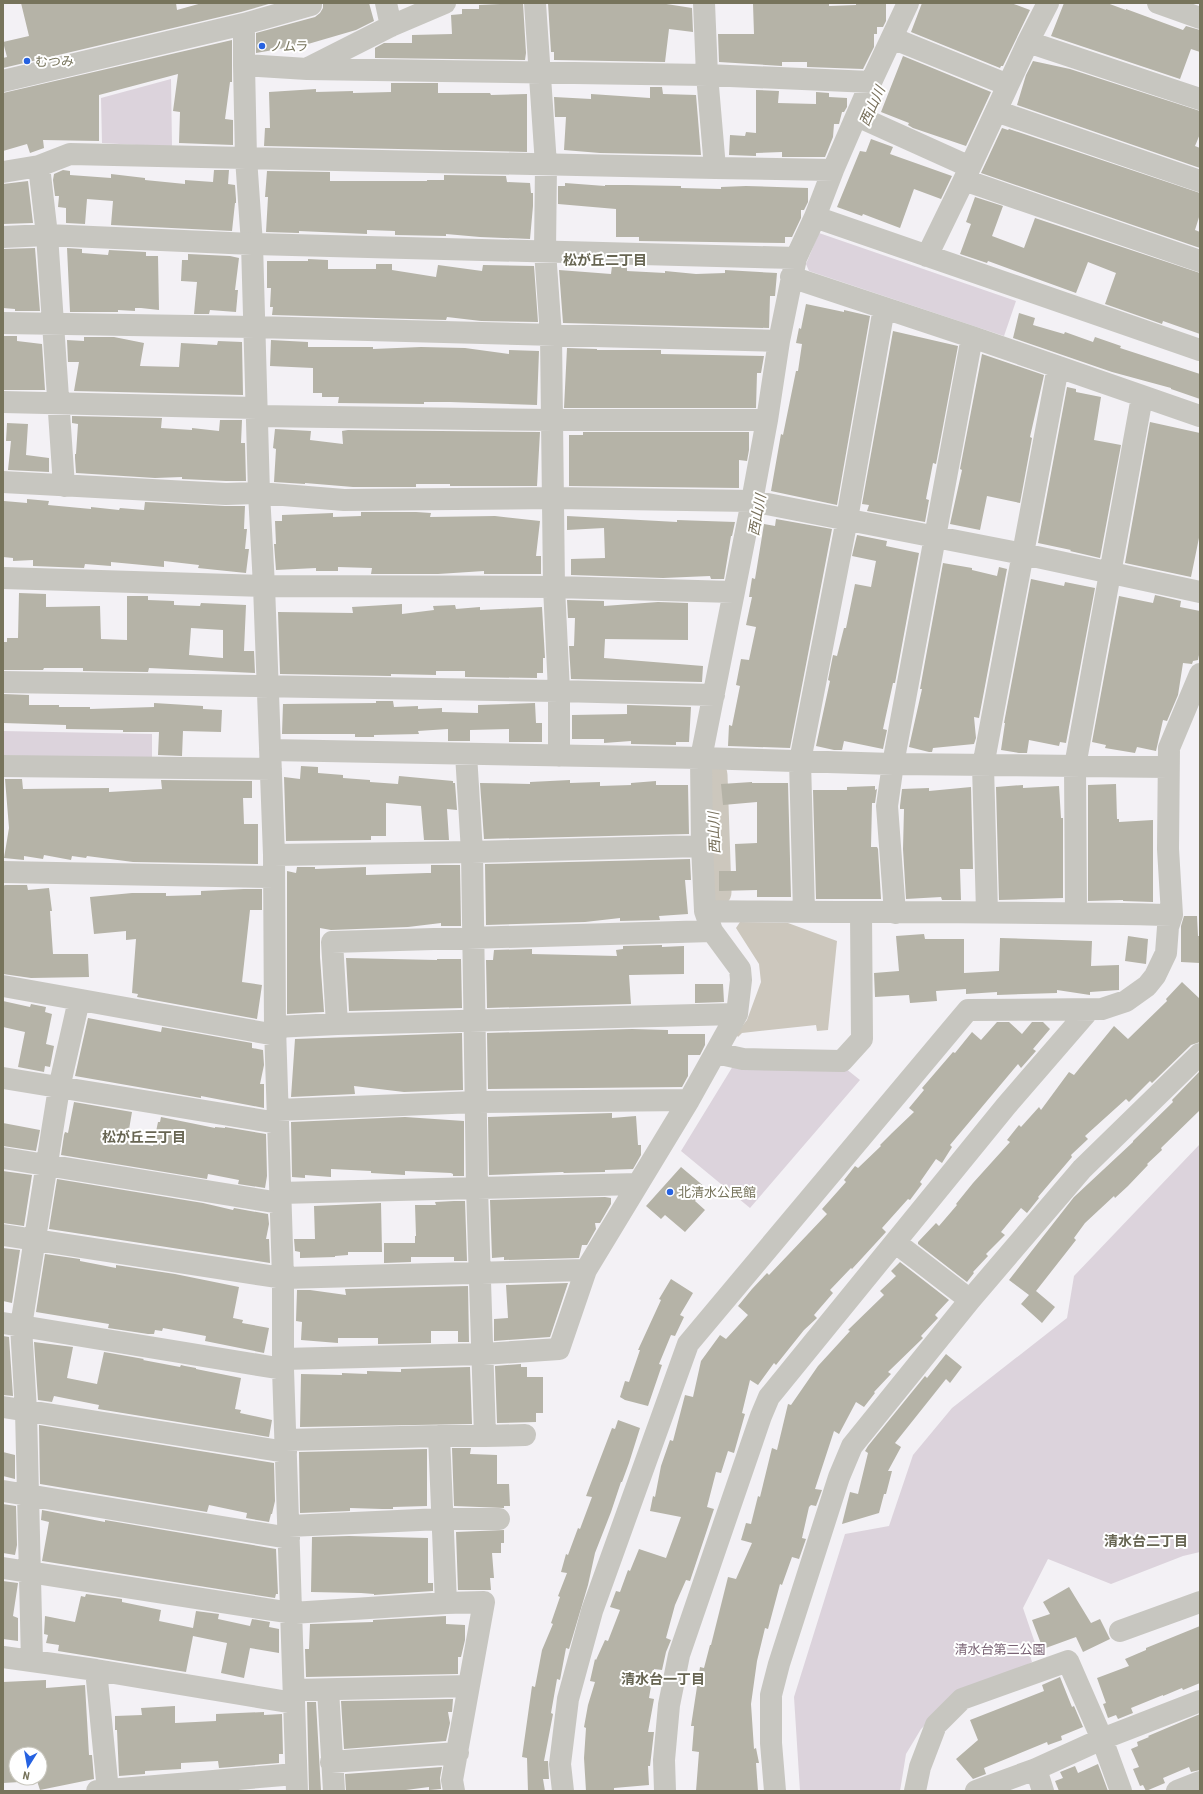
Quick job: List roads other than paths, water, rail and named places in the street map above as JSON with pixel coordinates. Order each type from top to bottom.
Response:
[{"type":"street","points":[[386,3],[391,26]]},
{"type":"street","points":[[307,69],[391,26],[445,3]]},
{"type":"street","points":[[535,3],[546,165],[546,251],[551,335],[554,587],[559,691],[559,756]]},
{"type":"street","points":[[704,3],[707,75],[715,168]]},
{"type":"street","points":[[12,1324],[283,1364],[559,1349],[586,1270],[689,1100],[737,1014],[741,980],[740,969],[708,921],[702,846],[701,758],[752,501],[793,267],[871,82],[908,3]]},
{"type":"street","points":[[927,256],[1047,3]]},
{"type":"street","points":[[1158,3],[1200,18]]},
{"type":"street","points":[[3,81],[244,24],[311,5]]},
{"type":"street","points":[[96,1670],[104,1791],[296,1783],[292,1613],[283,1364],[283,1278],[275,1031],[274,855],[259,493],[252,244],[246,158],[244,24]]},
{"type":"street","points":[[892,38],[1008,85]]},
{"type":"street","points":[[1028,42],[1200,99]]},
{"type":"street","points":[[244,65],[307,69],[707,75],[871,82]]},
{"type":"street","points":[[996,111],[1200,181]]},
{"type":"street","points":[[857,116],[967,174],[1200,261]]},
{"type":"street","points":[[3,172],[39,166],[70,154],[833,170]]},
{"type":"street","points":[[39,166],[47,235],[64,486]]},
{"type":"street","points":[[814,217],[1200,350]]},
{"type":"street","points":[[3,237],[47,235],[252,244],[546,251],[793,267],[884,308],[1200,416]]},
{"type":"street","points":[[804,912],[800,761],[847,519],[884,308]]},
{"type":"street","points":[[3,323],[52,325],[254,326],[779,341]]},
{"type":"street","points":[[895,913],[888,806],[893,764],[972,337]]},
{"type":"street","points":[[987,912],[983,766],[1058,367]]},
{"type":"street","points":[[1076,912],[1075,766],[1142,397]]},
{"type":"street","points":[[3,402],[257,412],[553,420],[767,420]]},
{"type":"street","points":[[3,482],[226,494],[259,493],[344,500],[554,498],[752,501],[1023,554],[1200,591]]},
{"type":"street","points":[[3,578],[264,586],[554,587],[733,592]]},
{"type":"street","points":[[563,1791],[560,1764],[568,1700],[592,1611],[688,1344],[968,1010],[1089,1010],[1114,1006],[1126,1001],[1147,986],[1161,965],[1166,953],[1168,927],[1172,915],[1168,849],[1169,748],[1200,674]]},
{"type":"street","points":[[3,682],[714,695]]},
{"type":"street","points":[[3,766],[466,754],[701,758],[983,766],[1168,767]]},
{"type":"street","points":[[466,754],[472,852],[477,1188],[485,1436]]},
{"type":"street","points":[[274,855],[702,846]]},
{"type":"street","points":[[3,872],[274,877]]},
{"type":"street","points":[[337,1024],[332,942],[474,937],[708,921],[804,912],[1076,912],[1172,915]]},
{"type":"street","points":[[716,1053],[743,1059],[842,1061],[862,1039],[861,913]]},
{"type":"street","points":[[3,986],[78,1000],[275,1031],[337,1024],[737,1014]]},
{"type":"street","points":[[32,1661],[26,1411],[12,1324],[35,1240],[58,1088],[78,1000]]},
{"type":"street","points":[[665,1791],[664,1760],[669,1706],[679,1655],[761,1416],[769,1398],[1006,1106],[1089,1010]]},
{"type":"street","points":[[775,1791],[771,1743],[771,1694],[779,1664],[839,1477],[852,1446],[970,1300],[1082,1169],[1200,1054]]},
{"type":"street","points":[[3,1078],[58,1088],[278,1117],[476,1102],[689,1100]]},
{"type":"street","points":[[3,1158],[46,1166],[280,1198],[477,1188],[638,1184]]},
{"type":"street","points":[[3,1235],[283,1278],[586,1270]]},
{"type":"street","points":[[896,1243],[970,1300]]},
{"type":"street","points":[[3,1407],[286,1446],[439,1436],[525,1435]]},
{"type":"street","points":[[439,1436],[441,1519],[446,1603]]},
{"type":"street","points":[[3,1491],[289,1532],[441,1519],[499,1519]]},
{"type":"street","points":[[3,1568],[292,1613],[484,1602],[452,1780],[454,1791]]},
{"type":"street","points":[[1120,1631],[1200,1602]]},
{"type":"street","points":[[3,1656],[294,1697],[328,1690],[470,1686]]},
{"type":"street","points":[[915,1791],[920,1766],[936,1725],[962,1699],[1068,1661],[1102,1739],[1121,1791]]},
{"type":"street","points":[[328,1690],[331,1762],[334,1791]]},
{"type":"street","points":[[976,1791],[1036,1769],[1102,1739],[1200,1701]]},
{"type":"street","points":[[331,1762],[458,1753]]},
{"type":"street","points":[[1036,1769],[1043,1791]]},
{"type":"street","points":[[1177,1791],[1200,1782]]},
{"type":"waterway","name":"西山川","points":[[712,775],[716,892]]},
{"type":"place","name":"ノムラ","points":[[262,46]]},
{"type":"place","name":"むつみ","points":[[27,61]]},
{"type":"place","name":"北清水公民館","points":[[670,1192]]},
{"type":"district","name":"松が丘二丁目","points":[[605,260]]},
{"type":"district","name":"松が丘三丁目","points":[[144,1137]]},
{"type":"district","name":"清水台二丁目","points":[[1146,1541]]},
{"type":"district","name":"清水台一丁目","points":[[663,1679]]},
{"type":"park label","name":"清水台第二公園","points":[[1000,1649]]}]
